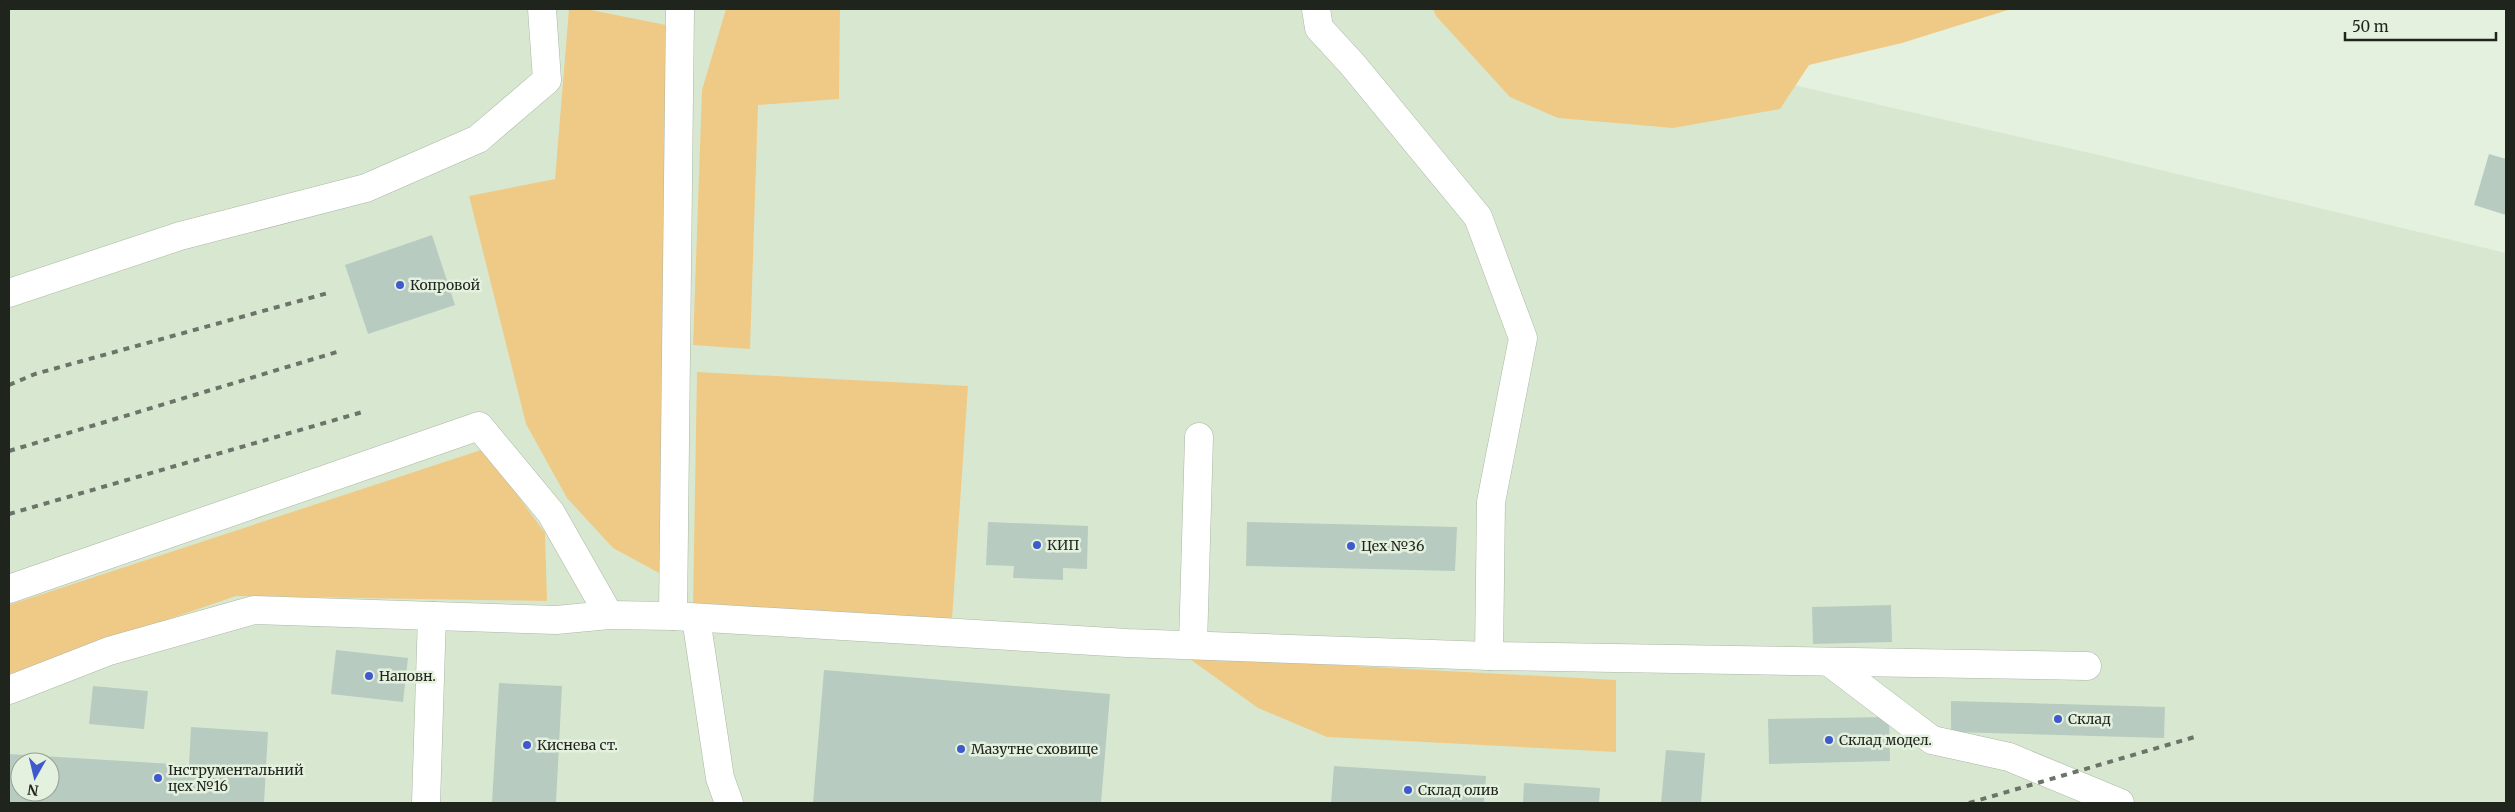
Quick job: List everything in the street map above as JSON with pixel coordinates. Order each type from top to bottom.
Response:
[{"type":"lane","points":[[9,293],[180,236],[366,188],[478,139],[547,80],[542,9]]},
{"type":"lane","points":[[680,9],[684,617],[720,778],[729,803]]},
{"type":"lane","points":[[1316,9],[1319,28],[1353,65],[1478,216],[1523,338],[1492,502],[1490,656]]},
{"type":"lane","points":[[9,589],[479,426],[551,512],[609,615]]},
{"type":"lane","points":[[1193,645],[1199,436]]},
{"type":"lane","points":[[9,690],[109,652],[254,610],[556,620],[609,615],[684,617],[1193,645],[1490,656],[2087,666]]},
{"type":"lane","points":[[426,803],[432,616]]},
{"type":"lane","points":[[1829,662],[1932,740],[2009,757],[2120,803]]},
{"type":"shaded area","points":[[9,9],[1669,9],[1754,76],[2090,153],[2506,253],[2506,803],[9,803]]},
{"type":"shaded area","points":[[569,9],[586,9],[666,25],[661,574],[613,548],[567,498],[526,424],[469,196],[555,179]]},
{"type":"shaded area","points":[[726,9],[840,9],[839,99],[758,105],[750,349],[693,345],[702,90]]},
{"type":"shaded area","points":[[1433,9],[2011,9],[1902,43],[1809,65],[1780,109],[1673,128],[1558,118],[1510,97],[1436,16]]},
{"type":"shaded area","points":[[697,372],[968,386],[952,619],[693,604]]},
{"type":"shaded area","points":[[484,449],[545,533],[547,601],[236,596],[9,674],[9,605]]},
{"type":"shaded area","points":[[1187,657],[1616,680],[1616,752],[1327,737],[1258,708]]},
{"type":"building","points":[[2489,154],[2506,159],[2506,215],[2474,205]]},
{"type":"building","name":"Копровой","points":[[432,235],[455,305],[368,334],[345,265]]},
{"type":"building","name":"КИП","points":[[988,522],[1088,526],[1087,569],[1063,568],[1063,580],[1013,578],[1014,566],[986,565]]},
{"type":"building","name":"Цех №36","points":[[1247,522],[1457,527],[1455,571],[1246,566]]},
{"type":"building","points":[[1891,605],[1892,642],[1813,644],[1812,607]]},
{"type":"building","name":"Наповн.","points":[[336,650],[408,658],[403,702],[331,694]]},
{"type":"building","name":"Мазутне сховище","points":[[824,670],[1110,694],[1101,803],[813,803]]},
{"type":"building","name":"Киснева ст.","points":[[499,683],[562,686],[556,803],[492,803]]},
{"type":"building","points":[[93,686],[148,691],[144,729],[89,724]]},
{"type":"building","name":"Склад","points":[[1951,701],[2165,707],[2164,738],[1951,732]]},
{"type":"building","name":"Склад модел.","points":[[1889,717],[1890,761],[1769,764],[1768,719]]},
{"type":"building","name":"Інструментальний цех №16","points":[[191,727],[268,732],[264,803],[9,803],[9,754],[10,802],[60,802],[60,757],[189,765]]},
{"type":"building","points":[[1666,750],[1705,753],[1701,803],[1661,803]]},
{"type":"building","name":"Склад олив","points":[[1334,766],[1486,776],[1484,803],[1331,803]]},
{"type":"building","points":[[1524,783],[1600,788],[1599,803],[1523,803]]},
{"type":"railway","points":[[9,385],[35,374],[328,293]]},
{"type":"railway","points":[[9,451],[340,351]]},
{"type":"railway","points":[[9,514],[366,411]]},
{"type":"railway","points":[[1969,803],[2198,736]]},
{"type":"place","name":"Копровой","points":[[400,285]]},
{"type":"place","name":"КИП","points":[[1037,545]]},
{"type":"place","name":"Цех №36","points":[[1351,546]]},
{"type":"place","name":"Наповн.","points":[[369,676]]},
{"type":"place","name":"Склад","points":[[2058,719]]},
{"type":"place","name":"Склад модел.","points":[[1829,740]]},
{"type":"place","name":"Киснева ст.","points":[[527,745]]},
{"type":"place","name":"Мазутне сховище","points":[[961,749]]},
{"type":"place","name":"Інструментальний цех №16","points":[[158,778]]},
{"type":"place","name":"Склад олив","points":[[1408,790]]}]
